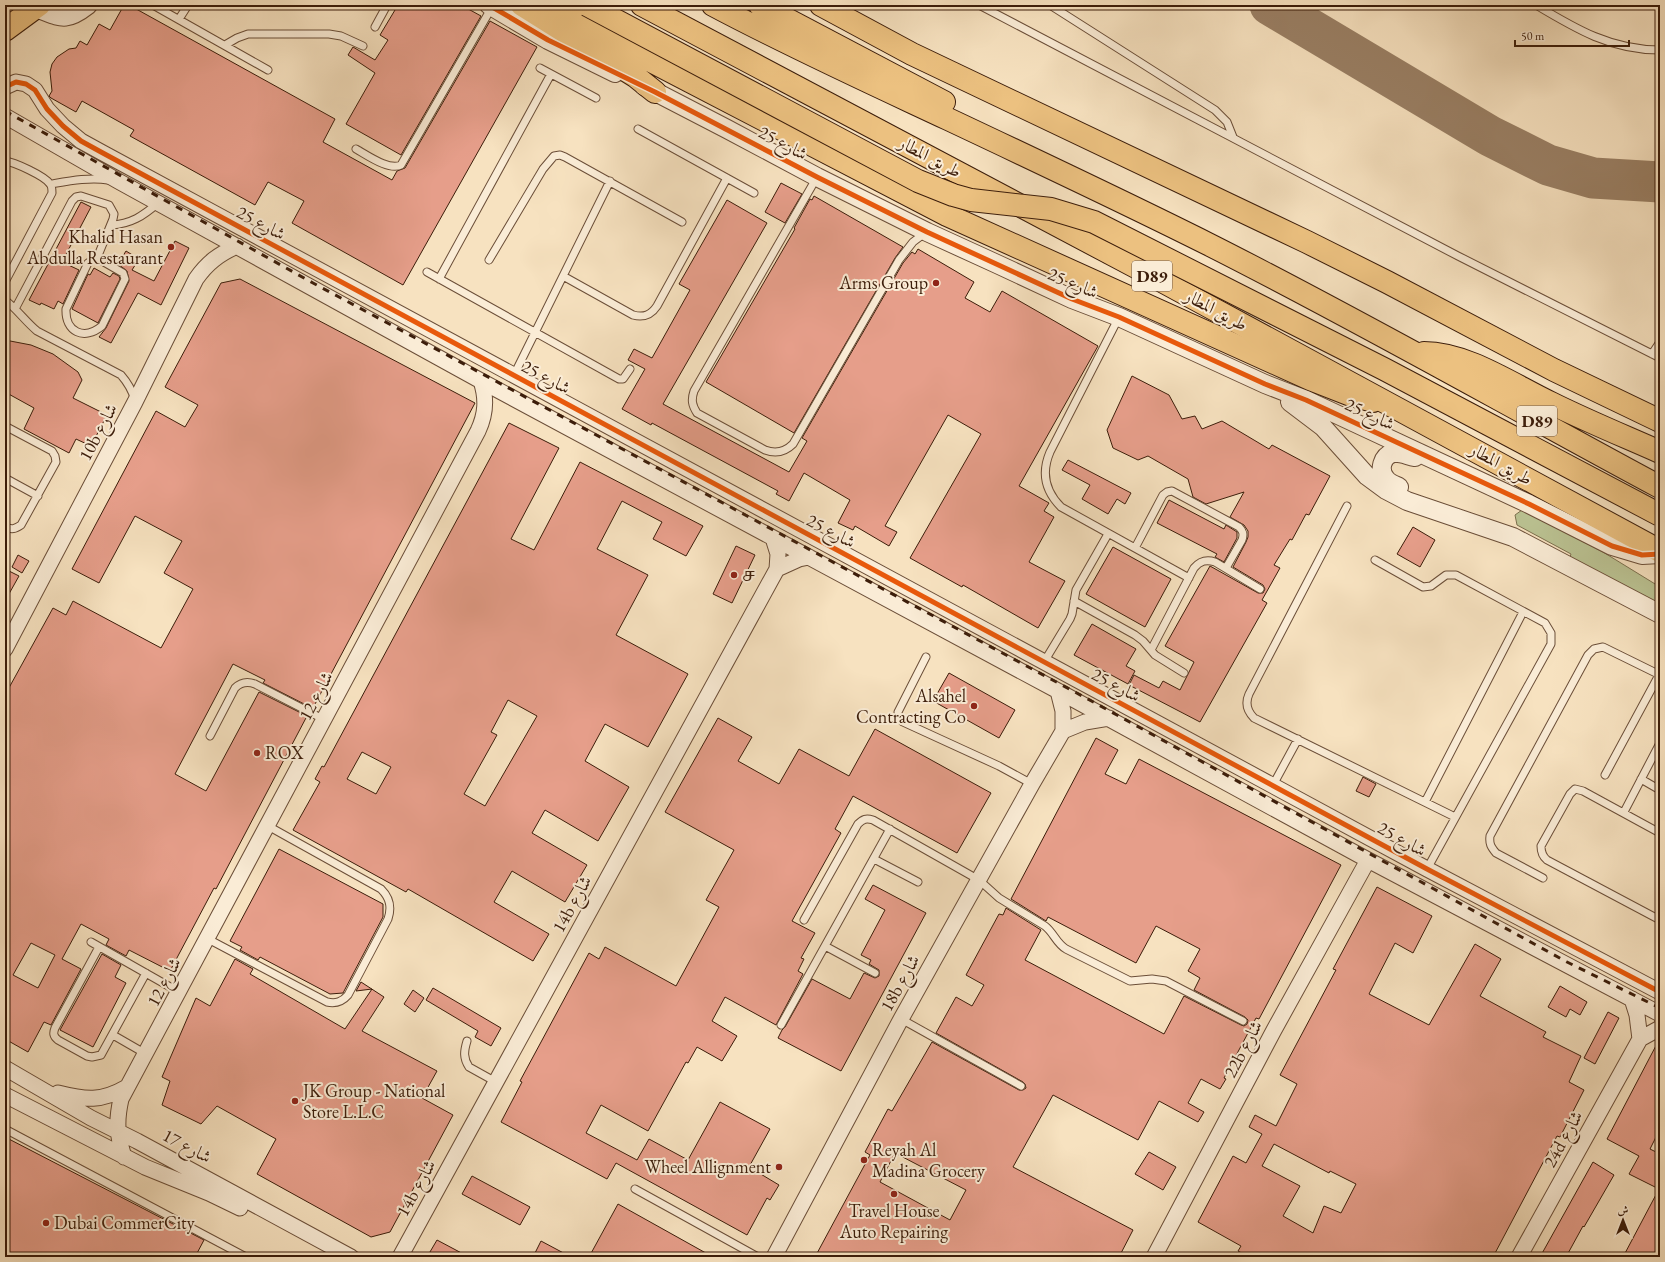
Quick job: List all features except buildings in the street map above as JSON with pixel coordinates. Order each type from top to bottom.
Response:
[{"type":"main road","points":[[522,5],[635,76],[655,92]]},
{"type":"main road","points":[[550,5],[626,48],[947,215],[1310,379],[1351,395],[1393,405]]},
{"type":"main road","points":[[587,5],[907,176],[935,189],[953,195],[990,203],[1051,209],[1094,222],[1384,369],[1660,516]]},
{"type":"main road","name":"طريق المطار","points":[[642,5],[906,144],[1393,405],[1660,551]]},
{"type":"main road","name":"D89","points":[[713,5],[786,44],[1031,158],[1218,249],[1415,353],[1660,487]]},
{"type":"main road","points":[[760,5],[965,112],[1010,141],[1031,158]]},
{"type":"main road","points":[[821,5],[912,54],[1307,242],[1387,282],[1554,370],[1660,421]]},
{"type":"main road","points":[[5,30],[38,6]]},
{"type":"main road","points":[[1415,353],[1440,354],[1464,360],[1573,414],[1660,452]]},
{"type":"street","points":[[38,6],[59,17],[66,18],[73,16],[88,5]]},
{"type":"street","name":"شارع 25","points":[[490,6],[548,40],[655,92],[817,177],[927,232],[1072,299],[1119,317],[1265,384],[1306,400],[1529,504],[1612,546],[1642,555],[1660,554]]},
{"type":"street","name":"شارع 25","points":[[5,87],[16,82],[26,84],[35,90],[47,109],[63,126],[81,141],[1044,662],[1273,784],[1427,869],[1660,992]]},
{"type":"street","name":"شارع 25","points":[[5,116],[118,181],[481,381],[1109,718],[1368,860],[1660,1014]]},
{"type":"street","points":[[100,170],[101,152]]},
{"type":"street","name":"10b شارع","points":[[5,649],[135,402],[196,279],[203,268],[213,259],[224,251],[237,246]]},
{"type":"street","name":"شارع 12","points":[[124,1157],[117,1131],[118,1115],[127,1087],[180,992],[478,431],[484,419],[486,406],[485,393],[481,381]]},
{"type":"street","points":[[1265,384],[1306,412],[1323,427],[1367,476],[1386,490],[1407,501],[1513,537],[1660,614]]},
{"type":"street","points":[[1427,457],[1399,453],[1393,454],[1387,457],[1383,462],[1383,475],[1387,480],[1439,512]]},
{"type":"street","points":[[773,538],[778,554],[777,569],[794,561],[809,557]]},
{"type":"street","name":"14b شارع","points":[[400,1257],[777,569]]},
{"type":"street","points":[[1058,691],[1063,710],[1063,731],[1085,722],[1109,718]]},
{"type":"street","name":"18b شارع","points":[[774,1257],[902,1019],[1063,731]]},
{"type":"street","name":"22b شارع","points":[[1154,1257],[1274,1030],[1368,860]]},
{"type":"street","points":[[1632,999],[1638,1019],[1640,1039],[1660,1028]]},
{"type":"street","name":"24d شارع","points":[[1519,1257],[1640,1039]]},
{"type":"street","name":"شارع 17","points":[[5,1068],[91,1118],[351,1257]]},
{"type":"street","points":[[41,1089],[77,1098],[90,1099],[103,1098],[116,1094],[127,1087]]},
{"type":"street","name":"شارع 17","points":[[5,1095],[124,1157],[229,1202],[330,1257]]},
{"type":"lane","points":[[153,5],[268,70]]},
{"type":"lane","points":[[179,19],[188,5]]},
{"type":"lane","points":[[375,27],[387,5]]},
{"type":"lane","points":[[979,5],[1458,256],[1660,358]]},
{"type":"lane","points":[[1050,5],[1215,110],[1227,122],[1232,137]]},
{"type":"lane","points":[[1536,5],[1592,37],[1623,46],[1660,50]]},
{"type":"lane","points":[[356,149],[388,166],[397,167],[401,165],[490,6]]},
{"type":"lane","points":[[225,46],[237,38],[248,34],[329,34],[341,36],[364,46]]},
{"type":"lane","points":[[540,68],[596,98]]},
{"type":"lane","points":[[440,279],[551,74]]},
{"type":"lane","points":[[638,129],[754,193]]},
{"type":"lane","points":[[489,260],[537,178],[549,160],[554,156],[560,155],[565,157],[682,222]]},
{"type":"lane","points":[[5,161],[11,162],[36,174],[51,184],[101,179],[118,181]]},
{"type":"lane","points":[[817,177],[691,398],[692,406],[697,412],[765,450],[777,453],[789,448],[793,444],[899,260],[921,234],[927,232]]},
{"type":"lane","points":[[563,276],[633,315],[640,317],[647,316],[653,312],[727,178]]},
{"type":"lane","points":[[514,375],[610,181]]},
{"type":"lane","points":[[5,282],[52,193],[51,184]]},
{"type":"lane","points":[[15,308],[72,201],[76,197],[86,196],[109,205],[114,214],[97,258],[88,264],[66,309],[68,324],[73,330],[80,333],[88,334],[96,331],[102,326],[125,279],[123,272],[97,258]]},
{"type":"lane","points":[[111,225],[138,219],[158,203]]},
{"type":"lane","points":[[427,272],[619,379],[623,379],[630,369]]},
{"type":"lane","points":[[5,300],[15,308],[21,317],[37,331],[120,375],[130,387],[135,402]]},
{"type":"lane","points":[[1119,317],[1046,461],[1045,471],[1049,491],[1061,507],[1189,578]]},
{"type":"lane","points":[[1652,354],[1660,342]]},
{"type":"lane","points":[[5,426],[52,451],[56,462],[21,525],[10,529],[5,527]]},
{"type":"lane","points":[[5,478],[38,496]]},
{"type":"lane","points":[[1135,548],[1163,495],[1172,491],[1239,527],[1242,531],[1242,540],[1226,568]]},
{"type":"lane","points":[[1347,506],[1246,699],[1247,710],[1254,718],[1455,817]]},
{"type":"lane","points":[[1044,662],[1072,614],[1076,590],[1108,534]]},
{"type":"lane","points":[[1151,650],[1194,568],[1203,561],[1209,560],[1215,562],[1260,589]]},
{"type":"lane","points":[[1375,560],[1423,587],[1432,586],[1446,575],[1456,575],[1545,623],[1552,638],[1551,644],[1427,869]]},
{"type":"lane","points":[[1074,601],[1136,635],[1161,659],[1184,672]]},
{"type":"lane","points":[[1425,802],[1523,612]]},
{"type":"lane","points":[[1543,878],[1496,853],[1489,842],[1490,836],[1588,655],[1594,649],[1602,647],[1659,675],[1605,775]]},
{"type":"lane","points":[[926,657],[898,712],[899,718],[903,722],[999,766],[1032,784]]},
{"type":"lane","points":[[210,736],[235,688],[246,682],[255,684],[325,720]]},
{"type":"lane","points":[[1273,784],[1298,739]]},
{"type":"lane","points":[[1624,812],[1660,743]]},
{"type":"lane","points":[[1641,779],[1660,790]]},
{"type":"lane","points":[[1660,833],[1624,812],[1583,791],[1575,789],[1570,794],[1541,846],[1541,852],[1547,860],[1660,920]]},
{"type":"lane","points":[[804,920],[862,820],[867,818],[890,829],[979,880],[999,898],[1045,926],[1050,930],[1058,943],[1066,949],[1130,981],[1152,979],[1166,981],[1243,1021]]},
{"type":"lane","points":[[208,939],[327,1002],[341,1002],[352,988],[388,920],[390,908],[388,898],[381,889],[268,826]]},
{"type":"lane","points":[[781,1025],[890,829]]},
{"type":"lane","points":[[874,858],[918,882]]},
{"type":"lane","points":[[91,942],[180,992]]},
{"type":"lane","points":[[825,946],[875,973]]},
{"type":"lane","points":[[100,947],[53,1032],[54,1037],[58,1040],[92,1057],[101,1055],[146,973]]},
{"type":"lane","points":[[902,1019],[1021,1086]]},
{"type":"lane","points":[[113,1035],[146,1054]]},
{"type":"lane","points":[[467,1041],[464,1050],[464,1057],[467,1063],[470,1067],[496,1082]]},
{"type":"lane","points":[[5,1129],[231,1254],[246,1257]]},
{"type":"lane","points":[[635,1189],[758,1257]]},
{"type":"green space","points":[[1522,510],[1603,552],[1660,587],[1660,611],[1569,560],[1571,554],[1517,525],[1515,515]]},
{"type":"taxiway","points":[[1270,5],[1490,136],[1548,165],[1593,178],[1660,182]]},
{"type":"railway","points":[[5,111],[313,283],[1075,692],[1567,962],[1660,1008]]},
{"type":"cycle path","points":[[489,5],[548,40],[655,92],[817,177],[927,232],[1072,299],[1119,317],[1265,384],[1306,400],[1529,504],[1612,546],[1642,555],[1660,554]]},
{"type":"cycle path","points":[[5,87],[16,82],[26,84],[35,90],[47,109],[63,126],[81,141],[1427,869],[1660,992]]},
{"type":"place","name":"Khalid Hasan Abdulla Restaurant","points":[[171,247]]},
{"type":"place","name":"Arms Group","points":[[936,283]]},
{"type":"place","name":"ச","points":[[734,575]]},
{"type":"place","name":"Alsahel Contracting Co","points":[[974,706]]},
{"type":"place","name":"ROX","points":[[257,753]]},
{"type":"place","name":"JK Group - National Store L.L.C","points":[[295,1101]]},
{"type":"place","name":"Reyah Al Madina Grocery","points":[[864,1160]]},
{"type":"place","name":"Wheel Allignment","points":[[779,1167]]},
{"type":"place","name":"Travel House Auto Repairing","points":[[894,1194]]},
{"type":"place","name":"Dubai CommerCity","points":[[46,1223]]}]
